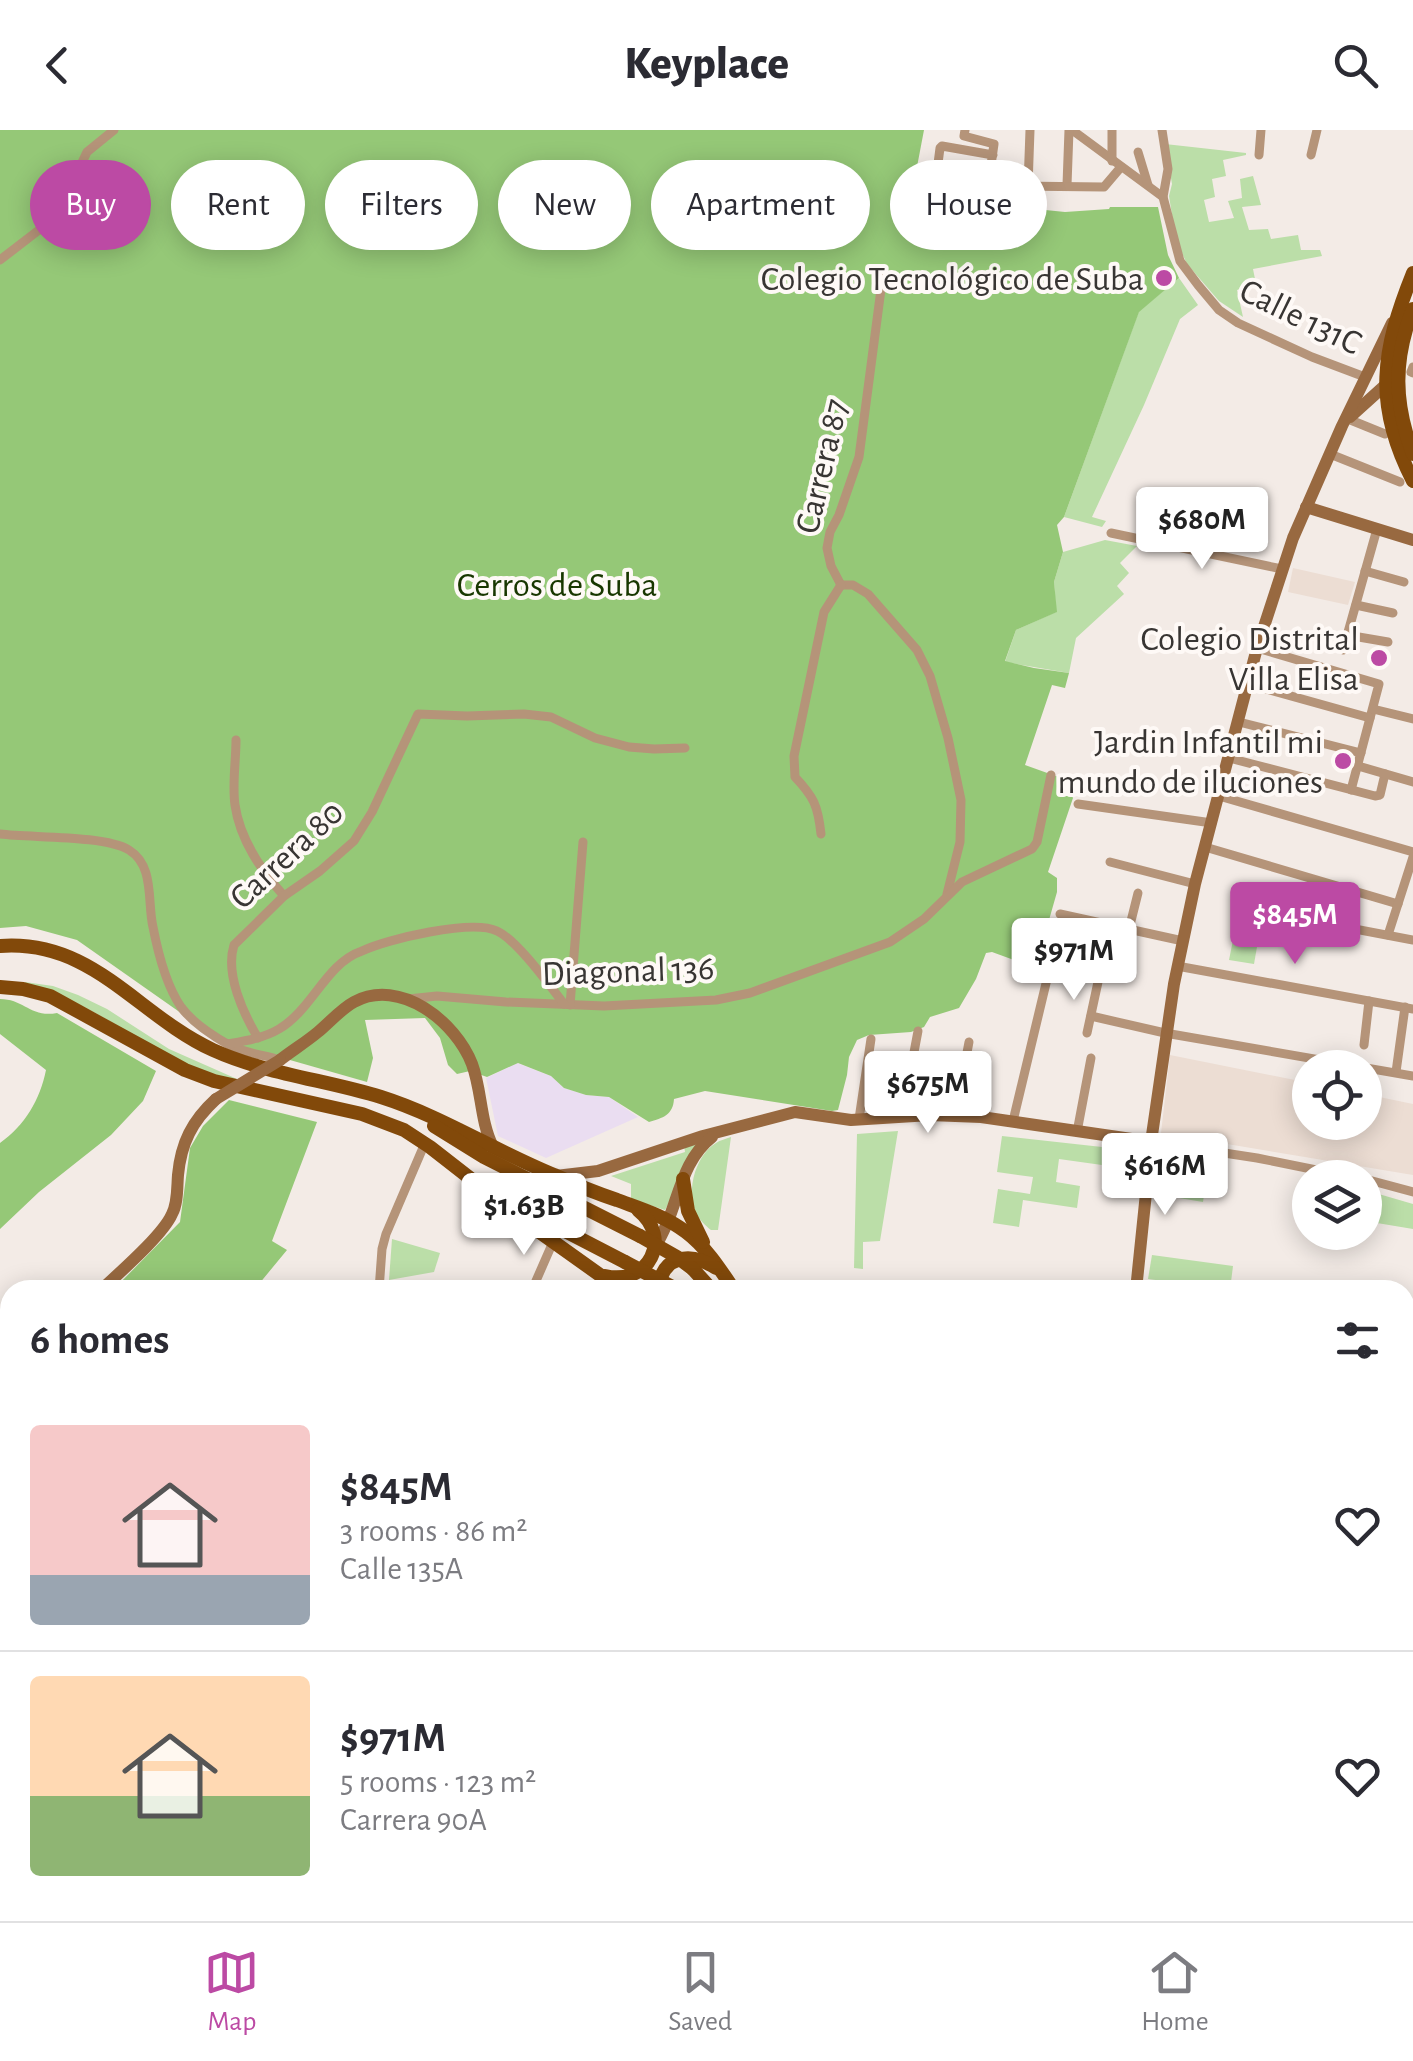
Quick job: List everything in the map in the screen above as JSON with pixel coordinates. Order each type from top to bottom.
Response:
[{"type":"main road","points":[[1413,272],[1406,310],[1388,351],[1404,374],[1402,418],[1413,454]]},
{"type":"main road","points":[[1404,374],[1396,440],[1406,482]]},
{"type":"main road","points":[[0,946],[35,946],[72,957],[185,1034],[222,1053],[420,1111],[492,1148],[668,1220],[694,1240],[727,1280]]},
{"type":"main road","points":[[0,987],[50,996],[214,1081],[362,1114],[404,1130],[607,1280]]},
{"type":"main road","points":[[394,1102],[484,1156],[640,1236],[677,1258],[702,1280]]},
{"type":"main road","points":[[682,1179],[688,1211],[718,1268]]},
{"type":"main road","points":[[482,1187],[659,1280]]},
{"type":"main road","points":[[596,1272],[612,1278],[630,1276],[646,1266],[654,1250],[650,1222],[634,1207],[619,1201]]},
{"type":"main road","points":[[661,1280],[663,1272],[682,1258],[702,1260],[718,1268]]},
{"type":"street","points":[[0,260],[48,223],[87,152],[114,130]]},
{"type":"street","points":[[1029,160],[1030,130]]},
{"type":"street","points":[[1066,185],[1071,130]]},
{"type":"street","points":[[1071,130],[1163,197]]},
{"type":"street","points":[[1047,186],[1104,188],[1116,164],[1112,130]]},
{"type":"street","name":"Calle 131C","points":[[1162,130],[1168,169],[1163,197],[1180,261],[1220,310],[1238,323],[1365,377]]},
{"type":"street","points":[[1259,155],[1260,130]]},
{"type":"street","points":[[1311,155],[1318,130]]},
{"type":"street","points":[[964,133],[993,150]]},
{"type":"street","points":[[940,148],[993,150],[988,186],[940,181],[935,176],[940,148]]},
{"type":"street","points":[[1138,152],[1148,185]]},
{"type":"street","name":"Carrera 87","points":[[821,834],[816,804],[795,777],[794,756],[824,612],[840,585],[827,548],[858,457],[883,274]]},
{"type":"street","points":[[1137,1280],[1165,1032],[1177,966],[1257,648],[1306,508],[1365,377],[1406,310]]},
{"type":"street","points":[[1345,422],[1404,374]]},
{"type":"street","points":[[1345,422],[1385,434]]},
{"type":"street","points":[[1330,454],[1406,482]]},
{"type":"street","points":[[1306,508],[1413,540]]},
{"type":"street","points":[[1343,650],[1376,529]]},
{"type":"street","points":[[1115,533],[1282,569]]},
{"type":"street","points":[[1365,571],[1404,582]]},
{"type":"street","points":[[840,585],[853,585],[868,594],[917,650],[930,676],[961,800],[960,842],[946,896]]},
{"type":"street","points":[[1356,605],[1394,613]]},
{"type":"street","points":[[1347,635],[1388,642]]},
{"type":"street","points":[[1257,648],[1379,684],[1351,790]]},
{"type":"street","points":[[1248,684],[1413,720]]},
{"type":"street","name":"Carrera 80","points":[[258,1038],[246,1017],[232,970],[230,956],[234,945],[284,896],[354,841],[372,812],[418,714],[550,717],[595,738],[629,747],[685,748]]},
{"type":"street","points":[[1239,722],[1361,753]]},
{"type":"street","points":[[236,740],[234,804],[245,840],[284,896]]},
{"type":"street","points":[[1229,758],[1378,796],[1386,774]]},
{"type":"street","points":[[1358,766],[1413,782]]},
{"type":"street","name":"Diagonal 136","points":[[278,1057],[356,1000],[385,995],[406,999],[437,996],[604,1006],[716,1000],[750,993],[890,942],[924,919],[962,882],[1032,849],[1037,842],[1051,774]]},
{"type":"street","points":[[1219,796],[1413,854],[1388,935]]},
{"type":"street","points":[[1078,804],[1212,824]]},
{"type":"street","points":[[0,834],[123,847],[138,858],[145,870],[152,926],[181,1006],[228,1044],[278,1057]]},
{"type":"street","points":[[567,1004],[583,842]]},
{"type":"street","points":[[1205,846],[1398,904]]},
{"type":"street","points":[[1110,862],[1195,884]]},
{"type":"street","points":[[1129,929],[1138,893]]},
{"type":"street","points":[[1265,912],[1413,940]]},
{"type":"street","points":[[1060,914],[1182,941]]},
{"type":"street","points":[[228,1044],[258,1038],[289,1022],[338,966],[360,951],[433,932],[496,930],[567,1004]]},
{"type":"street","points":[[1177,966],[1409,1008],[1396,1072]]},
{"type":"street","points":[[1013,1121],[1048,976]]},
{"type":"street","points":[[1087,1032],[1098,982]]},
{"type":"street","points":[[406,999],[427,1009],[464,1048],[475,1075],[492,1148]]},
{"type":"street","points":[[1364,1044],[1369,1000]]},
{"type":"street","points":[[1092,1016],[1413,1076]]},
{"type":"street","points":[[902,1116],[918,1031]]},
{"type":"street","points":[[859,1119],[872,1038]]},
{"type":"street","points":[[955,1116],[969,1042]]},
{"type":"street","points":[[111,1280],[172,1216],[185,1138],[196,1119],[216,1099],[278,1057]]},
{"type":"street","points":[[1077,1132],[1091,1058]]},
{"type":"street","points":[[465,1133],[479,1121],[482,1110]]},
{"type":"street","points":[[556,1176],[598,1171],[728,1129],[804,1112],[842,1119],[955,1116],[1013,1121],[1292,1166]]},
{"type":"street","points":[[654,1250],[697,1152],[728,1129]]},
{"type":"street","points":[[379,1280],[386,1234],[425,1143]]},
{"type":"street","points":[[1214,1186],[1218,1152]]},
{"type":"street","points":[[598,1171],[596,1180],[602,1195]]},
{"type":"street","points":[[1382,1184],[1413,1192]]},
{"type":"street","points":[[536,1280],[552,1242]]},
{"type":"shaded area","points":[[1293,568],[1355,582],[1348,605],[1288,592]]},
{"type":"shaded area","points":[[1170,1055],[1292,1079],[1292,1140],[1382,1140],[1382,1098],[1413,1104],[1413,1175],[1382,1170],[1382,1160],[1323,1160],[1161,1133]]},
{"type":"shaded area","points":[[517,1063],[551,1076],[564,1088],[609,1097],[638,1117],[546,1158],[498,1136],[486,1078]]},
{"type":"green space","name":"Cerros de Suba","points":[[0,130],[924,130],[918,160],[890,160],[890,250],[1047,250],[1047,210],[1158,207],[1168,255],[1179,278],[1139,312],[1064,517],[1057,525],[1063,552],[1054,582],[1057,612],[1016,630],[1005,661],[1069,673],[1065,688],[1052,685],[1025,765],[1064,779],[1073,798],[1048,872],[1057,878],[1057,892],[1037,962],[1030,966],[986,953],[959,1008],[930,1017],[924,1027],[911,1032],[869,1035],[857,1040],[849,1057],[838,1110],[705,1091],[674,1099],[666,1115],[649,1122],[609,1097],[564,1088],[551,1076],[518,1063],[487,1077],[470,1071],[457,1074],[448,1065],[440,1038],[425,1018],[365,1020],[373,1058],[367,1082],[237,1045],[198,1025],[77,940],[26,926],[0,928]]},
{"type":"green space","points":[[1165,144],[1246,153],[1223,160],[1226,176],[1212,179],[1215,197],[1204,200],[1209,222],[1234,218],[1228,201],[1242,198],[1240,179],[1253,176],[1261,205],[1242,207],[1249,230],[1268,229],[1271,239],[1298,235],[1301,250],[1320,250],[1322,256],[1253,269],[1256,284],[1237,290],[1243,317],[1219,301],[1187,264],[1176,240]]},
{"type":"green space","points":[[1179,278],[1198,305],[1180,319],[1092,517],[1106,521],[1102,527],[1064,517],[1139,311]]},
{"type":"green space","points":[[1105,540],[1137,546],[1120,563],[1129,573],[1117,586],[1124,594],[1076,638],[1069,673],[1005,662],[1016,630],[1056,612],[1054,582],[1063,552]]},
{"type":"green space","points":[[1237,920],[1261,924],[1254,964],[1229,960]]},
{"type":"green space","points":[[25,982],[78,995],[169,1049],[237,1079],[232,1082],[182,1062],[81,1005],[25,986]]},
{"type":"green space","points":[[0,999],[40,1013],[57,1013],[156,1071],[143,1101],[111,1135],[39,1192],[0,1229],[0,1143],[30,1111],[46,1070],[0,1034]]},
{"type":"green space","points":[[229,1100],[317,1122],[272,1241],[287,1250],[262,1280],[123,1280],[180,1222],[190,1148],[203,1126]]},
{"type":"green space","points":[[898,1131],[880,1241],[863,1242],[863,1269],[854,1268],[857,1134]]},
{"type":"green space","points":[[1002,1136],[1111,1148],[1109,1166],[1059,1159],[1056,1182],[1080,1186],[1077,1208],[1023,1200],[1019,1227],[993,1223],[998,1189],[1030,1194],[1033,1177],[997,1172]]},
{"type":"green space","points":[[731,1137],[718,1230],[711,1230],[695,1209],[694,1178],[708,1149]]},
{"type":"green space","points":[[701,1139],[665,1210],[631,1199],[631,1184],[611,1176],[685,1152],[684,1145]]},
{"type":"green space","points":[[1166,1155],[1209,1162],[1203,1202],[1161,1195]]},
{"type":"green space","points":[[1382,1195],[1413,1204],[1413,1229],[1382,1224]]},
{"type":"green space","points":[[392,1239],[440,1253],[434,1272],[389,1280]]},
{"type":"green space","points":[[1152,1255],[1233,1266],[1231,1280],[1148,1279]]},
{"type":"place","name":"Colegio Tecnológico de Suba","points":[[1164,278]]},
{"type":"place","name":"Colegio Distrital Villa Elisa","points":[[1379,658]]},
{"type":"place","name":"Jardin Infantil mi mundo de iluciones","points":[[1343,761]]}]
